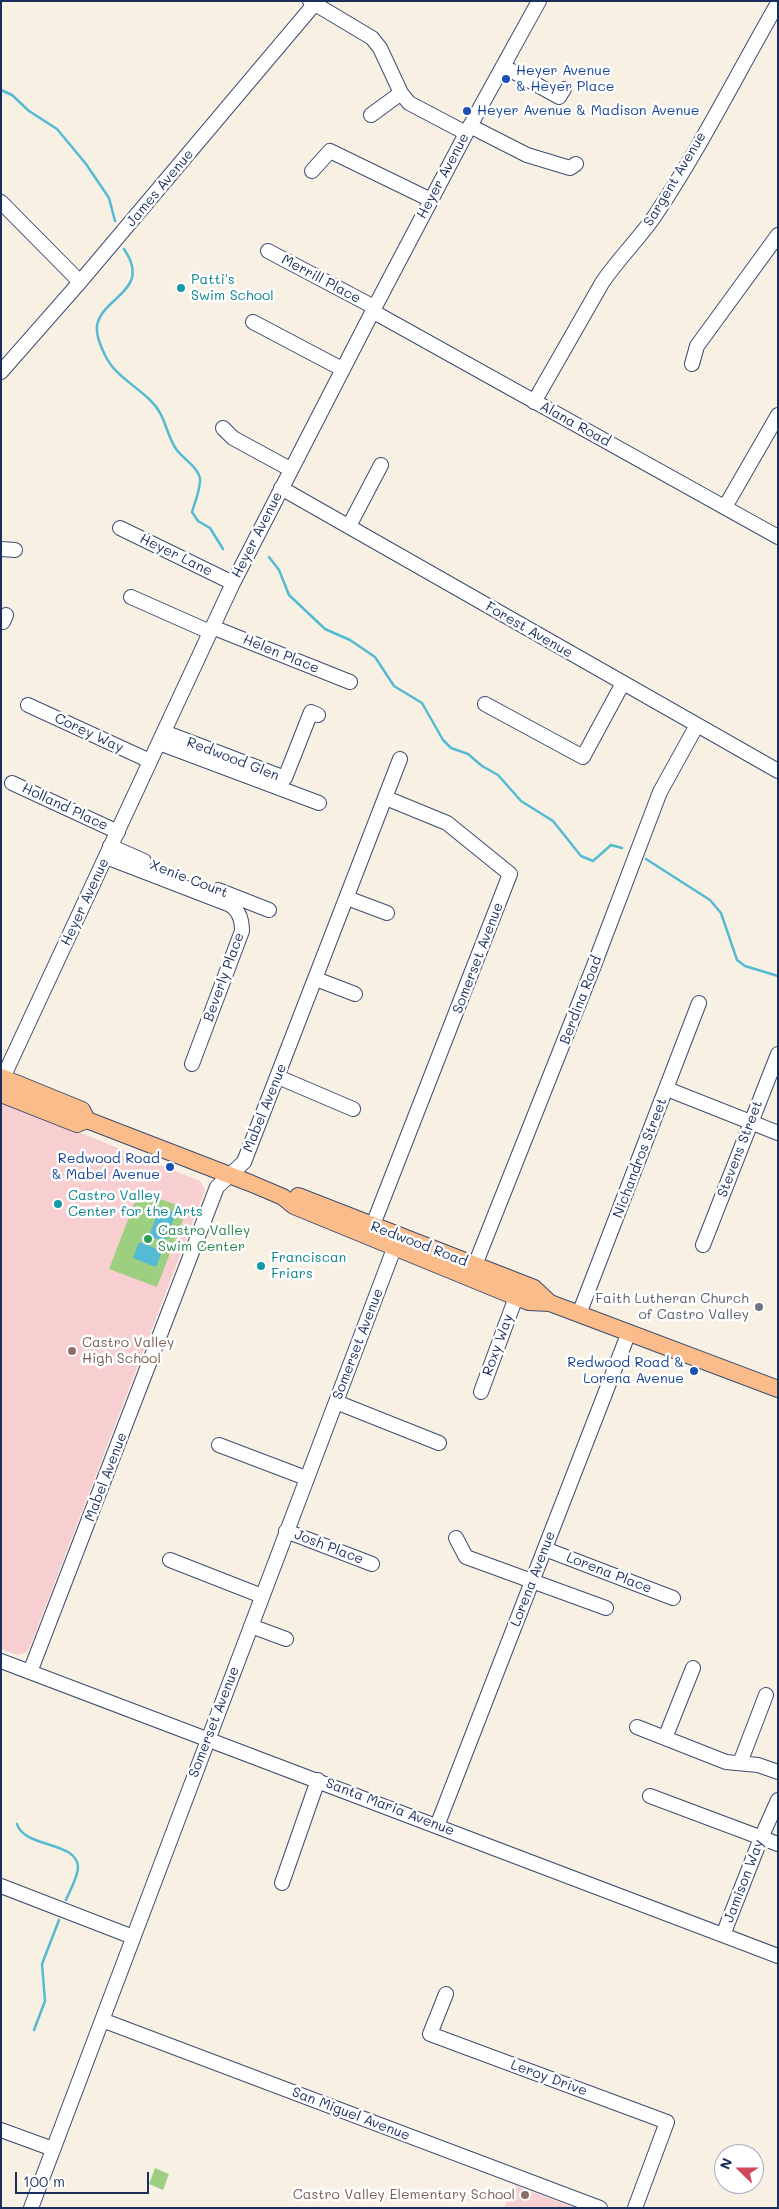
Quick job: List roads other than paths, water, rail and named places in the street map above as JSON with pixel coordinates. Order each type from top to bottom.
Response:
[{"type":"main road","name":"Redwood Road","points":[[2,1083],[77,1124],[87,1120],[230,1175],[283,1198],[298,1196],[396,1243],[473,1272],[534,1288],[550,1303]]},
{"type":"main road","name":"Redwood Road","points":[[473,1272],[516,1297],[530,1302],[550,1303],[778,1389]]},
{"type":"street","name":"Heyer Avenue","points":[[2,1083],[233,583],[373,309],[468,130],[540,1]]},
{"type":"street","points":[[314,2],[372,38],[380,48],[401,94],[414,106],[527,155],[570,168],[576,164]]},
{"type":"street","name":"James Avenue","points":[[1,372],[80,282],[314,2]]},
{"type":"street","name":"Sargent Avenue","points":[[534,402],[602,283],[643,232],[672,189],[778,3]]},
{"type":"street","points":[[503,66],[559,97],[564,89]]},
{"type":"street","points":[[371,115],[401,94]]},
{"type":"street","points":[[312,170],[330,151],[431,200]]},
{"type":"street","points":[[1,202],[80,282]]},
{"type":"street","points":[[692,364],[697,346],[776,241]]},
{"type":"street","name":"Merrill Place","points":[[268,251],[373,309]]},
{"type":"street","name":"Alana Road","points":[[373,309],[534,402],[778,538]]},
{"type":"street","points":[[253,322],[342,369]]},
{"type":"street","points":[[725,507],[778,415]]},
{"type":"street","points":[[223,428],[233,438],[290,469]]},
{"type":"street","points":[[349,526],[381,465]]},
{"type":"street","name":"Forest Avenue","points":[[281,488],[778,771]]},
{"type":"street","name":"Heyer Lane","points":[[120,528],[233,583]]},
{"type":"street","name":"Helen Place","points":[[131,597],[211,630],[350,682]]},
{"type":"street","points":[[484,704],[583,757],[623,683]]},
{"type":"street","name":"Corey Way","points":[[28,705],[150,761]]},
{"type":"street","name":"Redwood Glen","points":[[161,738],[285,778],[311,712],[318,715]]},
{"type":"street","name":"Berdina Road","points":[[473,1272],[590,977],[660,792],[697,725]]},
{"type":"street","points":[[161,738],[319,803]]},
{"type":"street","name":"Mabel Avenue","points":[[30,1672],[216,1189],[244,1162],[400,759]]},
{"type":"street","name":"Holland Place","points":[[12,783],[118,832]]},
{"type":"street","name":"Somerset Avenue","points":[[371,1231],[510,874],[447,823],[386,798]]},
{"type":"street","name":"Xenie Court","points":[[108,852],[129,856],[264,903]]},
{"type":"street","name":"Beverly Place","points":[[108,852],[234,906],[240,916],[242,931],[192,1064]]},
{"type":"street","points":[[347,898],[387,913]]},
{"type":"street","points":[[316,979],[355,994]]},
{"type":"street","name":"Nichandros Street","points":[[579,1314],[699,1003]]},
{"type":"street","name":"Stevens Street","points":[[704,1245],[750,1122],[778,1054]]},
{"type":"street","points":[[278,1077],[354,1109]]},
{"type":"street","points":[[667,1089],[778,1133]]},
{"type":"street","name":"Somerset Avenue","points":[[31,2208],[396,1243]]},
{"type":"street","name":"Roxy Way","points":[[481,1392],[516,1297]]},
{"type":"street","name":"Lorena Avenue","points":[[437,1826],[629,1332]]},
{"type":"street","points":[[336,1402],[439,1443]]},
{"type":"street","points":[[219,1445],[306,1478]]},
{"type":"street","name":"Josh Place","points":[[286,1531],[372,1564]]},
{"type":"street","points":[[456,1538],[466,1557],[606,1608]]},
{"type":"street","name":"Lorena Place","points":[[545,1549],[674,1598]]},
{"type":"street","points":[[170,1560],[262,1596]]},
{"type":"street","points":[[251,1626],[286,1639]]},
{"type":"street","name":"Santa Maria Avenue","points":[[1,1660],[778,1956]]},
{"type":"street","points":[[665,1738],[692,1668]]},
{"type":"street","points":[[740,1763],[766,1695]]},
{"type":"street","points":[[638,1726],[726,1762],[758,1765],[778,1772]]},
{"type":"street","points":[[282,1884],[318,1780]]},
{"type":"street","points":[[650,1796],[778,1844]]},
{"type":"street","name":"Jamison Way","points":[[723,1935],[778,1800]]},
{"type":"street","points":[[1,1886],[133,1937]]},
{"type":"street","name":"Leroy Drive","points":[[446,1994],[430,2034],[667,2122],[635,2208]]},
{"type":"street","name":"San Miguel Avenue","points":[[102,2020],[600,2208]]},
{"type":"street","points":[[1,2130],[53,2149]]},
{"type":"water","points":[[160,1207],[176,1213],[165,1242],[149,1236]]},
{"type":"water","points":[[139,1242],[162,1251],[156,1267],[133,1258]]},
{"type":"waterway","points":[[1,90],[12,95],[29,111],[57,129],[86,164],[109,198],[115,221]]},
{"type":"waterway","points":[[124,249],[131,263],[133,275],[123,292],[100,316],[97,326],[99,340],[105,355],[114,368],[155,406],[176,449],[193,466],[198,474],[200,486],[192,512],[198,521],[210,528],[223,549]]},
{"type":"waterway","points":[[269,557],[279,570],[289,595],[325,629],[350,640],[375,657],[394,686],[422,703],[443,740],[451,748],[468,754],[482,766],[498,775],[521,801],[553,821],[581,856],[593,861],[611,845],[622,848]]},
{"type":"waterway","points":[[646,859],[710,900],[721,913],[737,960],[745,966],[778,976]]},
{"type":"waterway","points":[[17,1824],[22,1832],[29,1837],[60,1848],[75,1859],[78,1871],[66,1900]]},
{"type":"waterway","points":[[34,2030],[45,2001],[42,1964],[59,1920]]},
{"type":"place","name":"Heyer Avenue & Heyer Place","points":[[506,79]]},
{"type":"place","name":"Heyer Avenue & Madison Avenue","points":[[467,111]]},
{"type":"place","name":"Patti's Swim School","points":[[181,288]]},
{"type":"place","name":"Redwood Road & Mabel Avenue","points":[[170,1167]]},
{"type":"place","name":"Castro Valley Center for the Arts","points":[[58,1204]]},
{"type":"place","name":"Castro Valley Swim Center","points":[[148,1239]]},
{"type":"place","name":"Franciscan Friars","points":[[261,1266]]},
{"type":"place","name":"Faith Lutheran Church of Castro Valley","points":[[759,1307]]},
{"type":"place","name":"Castro Valley High School","points":[[72,1351]]},
{"type":"place","name":"Redwood Road & Lorena Avenue","points":[[694,1371]]},
{"type":"place","name":"Castro Valley Elementary School","points":[[525,2195]]}]
